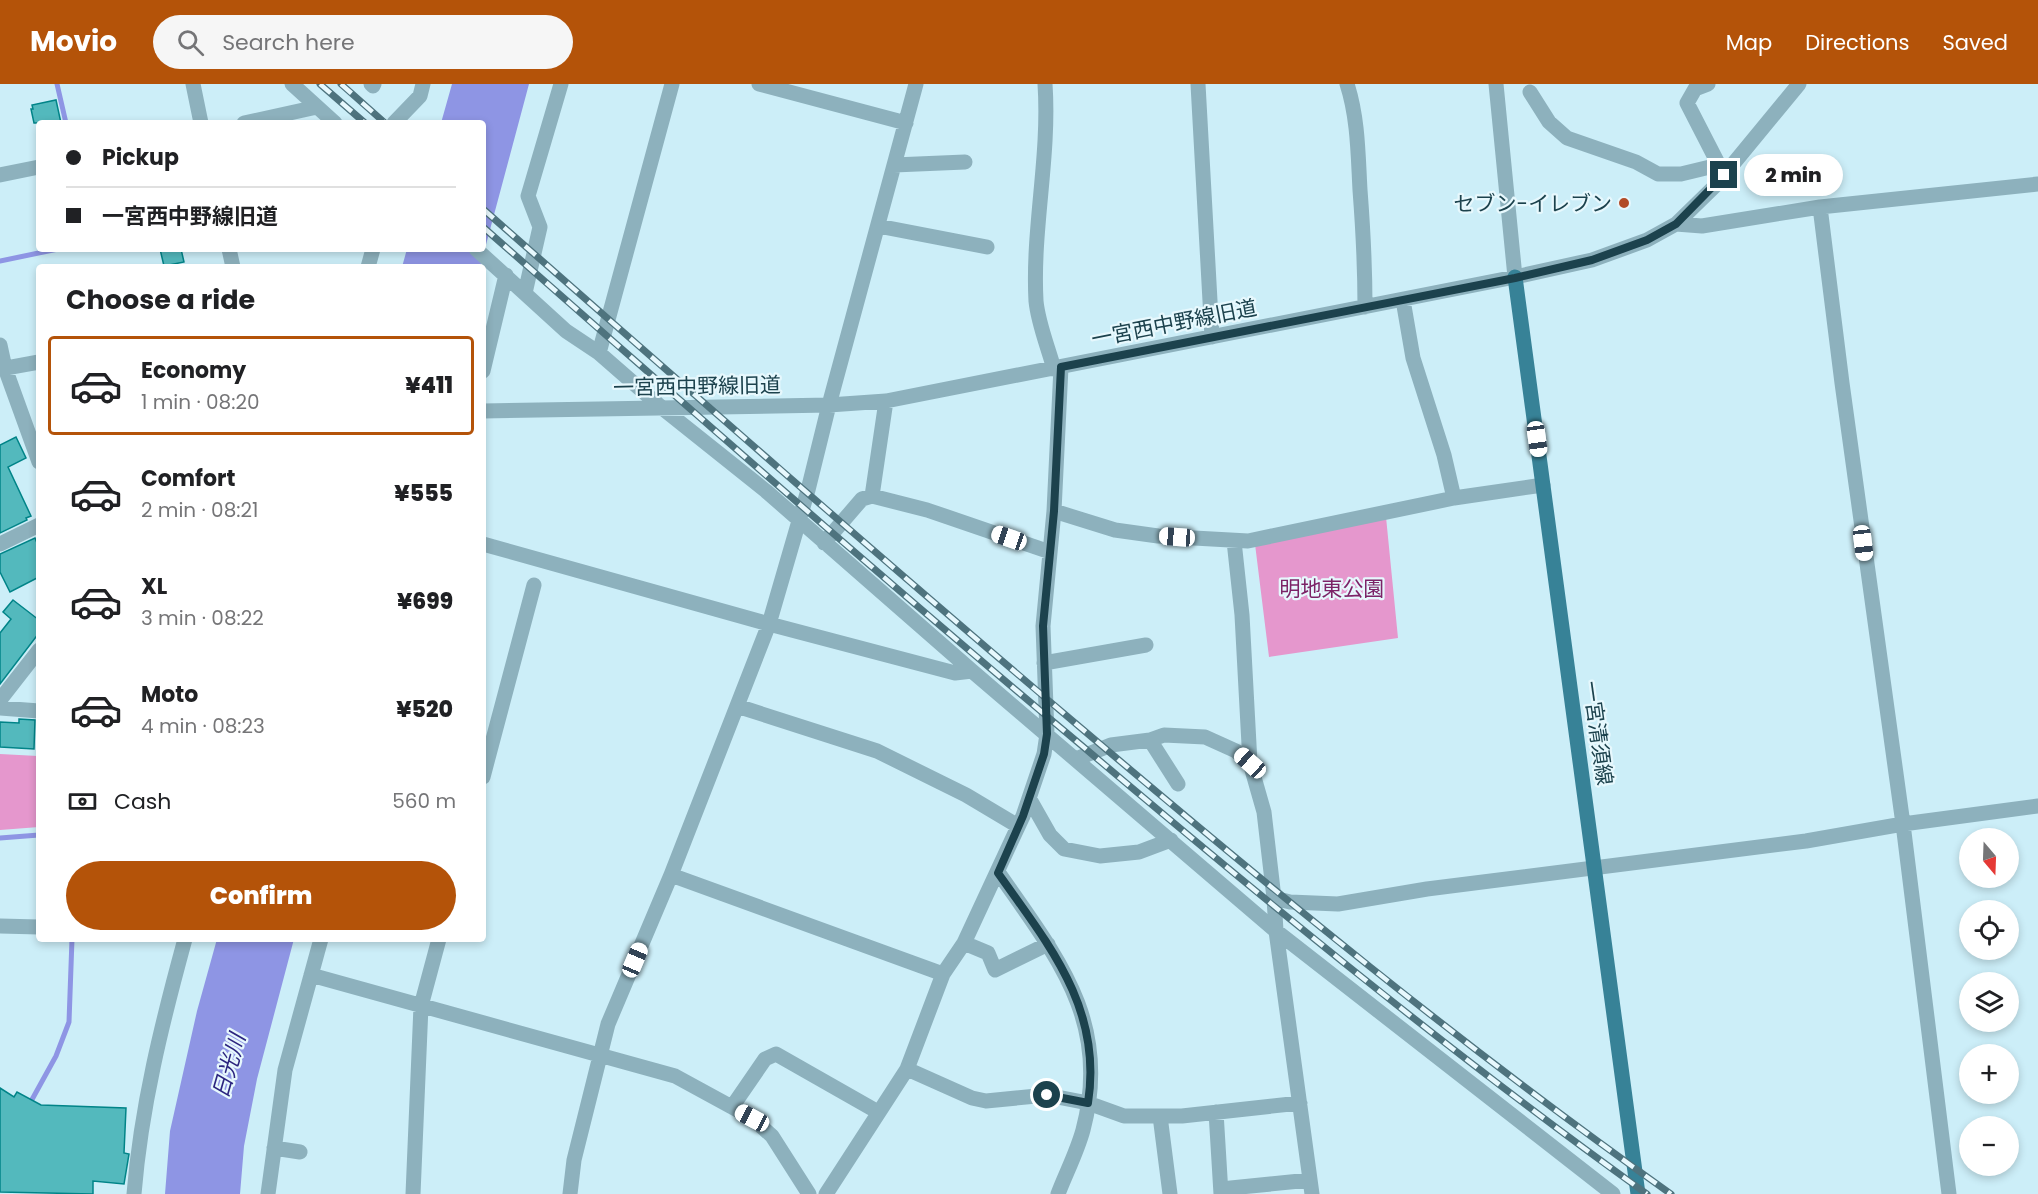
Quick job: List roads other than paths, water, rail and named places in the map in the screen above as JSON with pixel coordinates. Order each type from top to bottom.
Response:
[{"type":"main road","name":"一宮清須線","points":[[1515,278],[1638,1194]]},
{"type":"street","points":[[193,84],[200,120]]},
{"type":"street","points":[[292,84],[332,120]]},
{"type":"street","points":[[397,120],[420,96],[423,84]]},
{"type":"street","points":[[525,293],[540,227],[528,196],[561,84]]},
{"type":"street","points":[[599,353],[672,84]]},
{"type":"street","points":[[759,84],[906,123]]},
{"type":"street","points":[[570,1194],[574,1160],[608,1024],[671,875],[769,624],[799,521],[916,84]]},
{"type":"street","points":[[826,1194],[907,1069],[943,974],[964,943],[998,873],[1029,798],[1044,754],[1047,734],[1043,626],[1054,511],[1057,368],[1036,305],[1047,119],[1045,84]]},
{"type":"street","points":[[1198,84],[1212,337]]},
{"type":"street","points":[[1347,84],[1357,137],[1365,307]]},
{"type":"street","points":[[1496,84],[1515,278]]},
{"type":"street","points":[[1708,84],[1695,89],[1688,103],[1724,175]]},
{"type":"street","name":"一宮西中野線旧道","points":[[486,411],[829,405],[886,401],[1515,278],[1592,260],[1647,240],[1676,224],[1724,175],[1799,84]]},
{"type":"street","points":[[1530,92],[1549,122],[1566,138],[1636,162],[1658,174],[1682,174],[1710,167],[1724,175]]},
{"type":"street","points":[[257,120],[317,106]]},
{"type":"street","points":[[894,165],[966,162]]},
{"type":"street","points":[[0,175],[36,168]]},
{"type":"street","points":[[1676,224],[1702,226],[1821,207],[2038,184]]},
{"type":"street","points":[[1821,207],[1843,395],[1902,824],[1949,1194]]},
{"type":"street","points":[[878,226],[987,246]]},
{"type":"street","points":[[479,252],[566,331],[599,353],[662,408],[766,490],[972,671],[1276,931],[1613,1194]]},
{"type":"street","points":[[486,359],[506,276]]},
{"type":"street","points":[[1403,300],[1413,358],[1444,454],[1454,498]]},
{"type":"street","points":[[0,345],[3,369],[36,454]]},
{"type":"street","points":[[3,369],[36,363]]},
{"type":"street","points":[[872,496],[886,401]]},
{"type":"street","points":[[1054,511],[1115,530],[1158,536],[1248,541],[1454,498],[1543,485]]},
{"type":"street","points":[[824,543],[862,499],[872,496],[927,510],[1050,552]]},
{"type":"street","points":[[0,544],[36,526]]},
{"type":"street","points":[[1216,1112],[1221,1192],[1311,1187],[1276,931],[1264,812],[1250,763],[1242,615],[1234,541]]},
{"type":"street","points":[[486,545],[955,673],[972,671]]},
{"type":"street","points":[[486,766],[534,585]]},
{"type":"street","points":[[1044,663],[1146,645]]},
{"type":"street","points":[[0,700],[36,654]]},
{"type":"street","points":[[737,706],[878,751],[966,795],[1018,826]]},
{"type":"street","points":[[0,708],[36,711]]},
{"type":"street","points":[[1076,759],[1111,745],[1149,740],[1164,735],[1205,737],[1236,751],[1250,763]]},
{"type":"street","points":[[1149,740],[1178,784]]},
{"type":"street","points":[[1029,798],[1050,835],[1064,849],[1110,855],[1139,852],[1171,840]]},
{"type":"street","points":[[1274,898],[1290,902],[1338,904],[1427,889],[1806,841],[1902,824],[2038,806]]},
{"type":"street","points":[[998,873],[1048,944],[1075,993],[1087,1032],[1090,1064],[1088,1103],[1083,1131],[1058,1194]]},
{"type":"street","points":[[671,875],[943,974]]},
{"type":"street","points":[[0,926],[36,927]]},
{"type":"street","points":[[134,1194],[137,1153],[147,1094],[184,942]]},
{"type":"street","points":[[268,1194],[285,1070],[320,942]]},
{"type":"street","points":[[413,1194],[421,1006],[438,942]]},
{"type":"street","points":[[964,943],[988,953],[995,970],[1048,944]]},
{"type":"street","points":[[311,975],[675,1076],[752,1118],[772,1136],[809,1194]]},
{"type":"street","points":[[732,1107],[765,1059],[776,1054],[878,1112]]},
{"type":"street","points":[[907,1069],[972,1098],[986,1101],[1047,1095],[1088,1103],[1124,1116],[1216,1112],[1300,1103]]},
{"type":"street","points":[[1160,1116],[1170,1194]]},
{"type":"street","points":[[274,1148],[300,1152]]},
{"type":"water","points":[[452,84],[529,84],[486,245],[486,120],[442,120]]},
{"type":"water","points":[[406,252],[484,252],[481,264],[403,264]]},
{"type":"water","name":"日光川","points":[[216,942],[293,942],[257,1079],[244,1146],[240,1194],[165,1194],[170,1131],[197,1011]]},
{"type":"waterway","points":[[57,84],[65,120]]},
{"type":"waterway","points":[[0,261],[44,252]]},
{"type":"waterway","points":[[0,838],[36,835]]},
{"type":"waterway","points":[[29,1105],[56,1056],[69,1022],[72,942]]},
{"type":"railway","points":[[320,84],[362,120]]},
{"type":"railway","points":[[341,84],[382,120]]},
{"type":"railway","points":[[486,212],[930,599],[1225,849],[1445,1026],[1671,1194]]},
{"type":"railway","points":[[486,230],[859,556],[1224,865],[1362,978],[1503,1088],[1647,1194]]},
{"type":"place","name":"セブン-イレブン","points":[[1624,203]]},
{"type":"park label","name":"明地東公園","points":[[1332,588]]}]
